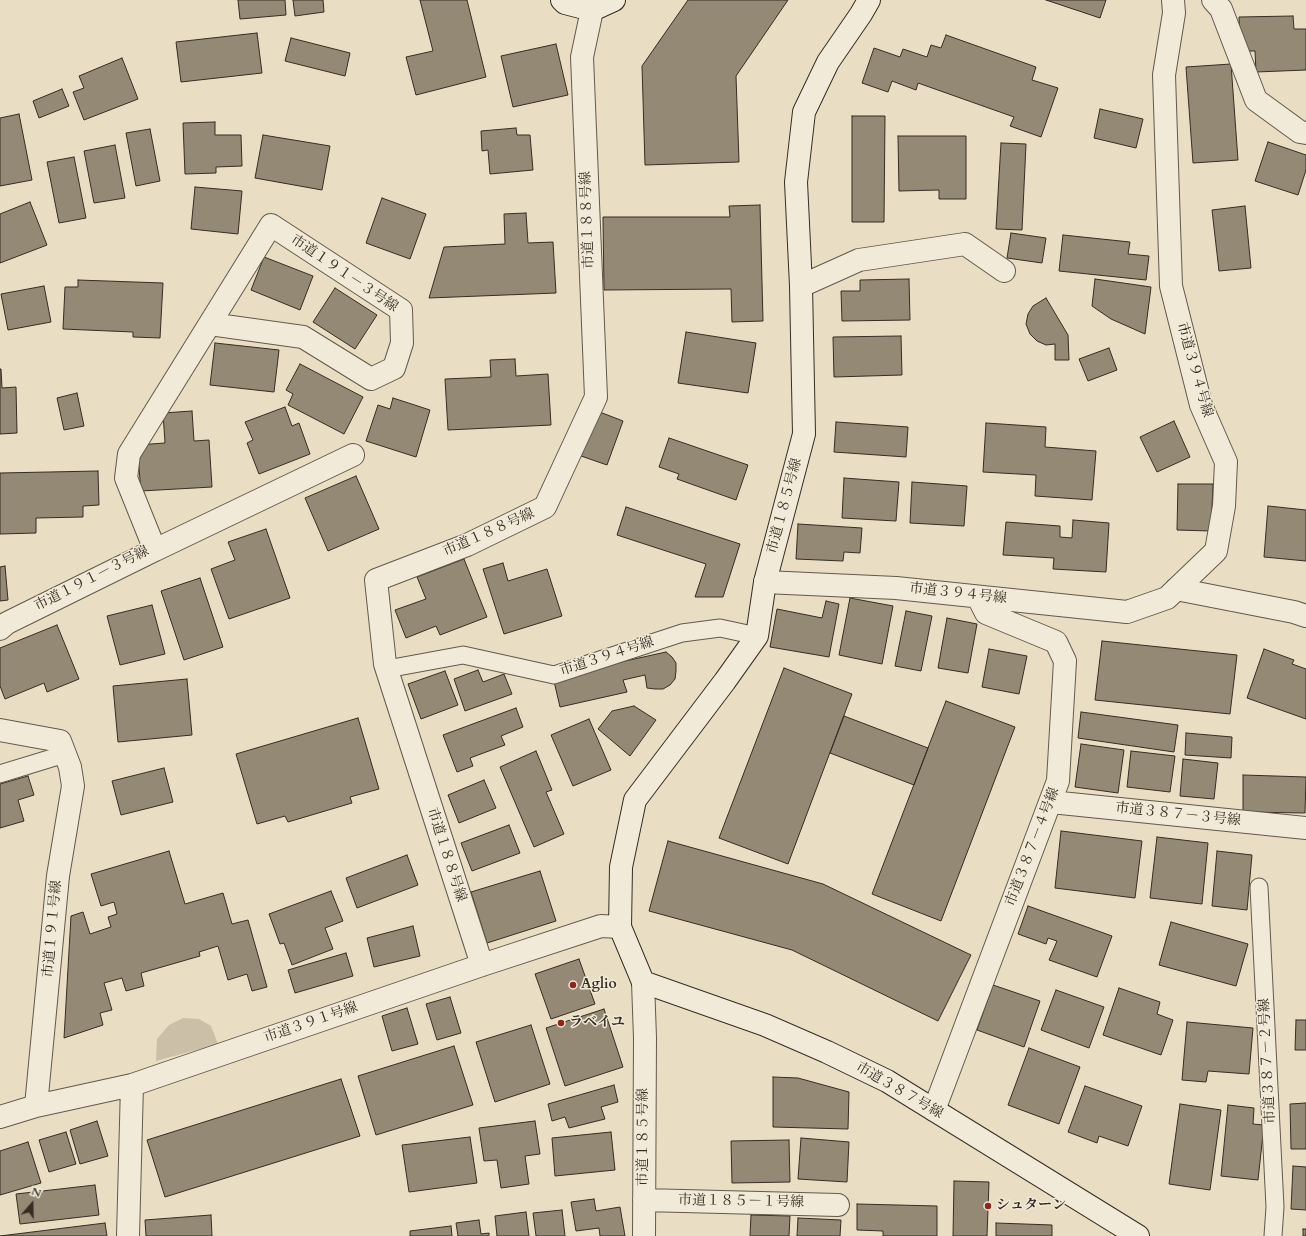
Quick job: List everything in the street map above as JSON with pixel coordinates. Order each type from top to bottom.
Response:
[{"type":"street","points":[[562,0],[565,3],[592,10],[614,0]]},
{"type":"street","name":"市道１８５号線","points":[[644,1236],[645,1038],[643,982],[620,926],[621,867],[636,800],[757,636],[764,582],[804,434],[801,286],[796,182],[804,112],[828,62],[869,0]]},
{"type":"street","name":"市道３９４号線","points":[[764,582],[896,588],[1127,612],[1167,598],[1216,551],[1224,506],[1226,462],[1201,405],[1171,286],[1164,75],[1174,13],[1173,0]]},
{"type":"street","points":[[1213,0],[1221,9],[1256,100],[1300,132],[1306,133]]},
{"type":"street","name":"市道１８８号線","points":[[482,965],[385,664],[376,580],[467,545],[545,507],[596,398],[582,57],[592,10]]},
{"type":"street","name":"市道１９１－３号線","points":[[0,629],[7,623],[154,550],[126,478],[129,454],[271,225],[401,310],[402,343],[394,368],[371,379],[303,338],[210,324]]},
{"type":"street","points":[[801,286],[859,260],[965,244],[1004,272]]},
{"type":"street","points":[[154,550],[353,455]]},
{"type":"street","points":[[1176,589],[1294,612],[1306,616]]},
{"type":"street","name":"市道３８７－４号線","points":[[934,1110],[1058,781],[1065,661],[1056,642],[986,612],[978,597]]},
{"type":"street","points":[[0,730],[60,741],[65,754]]},
{"type":"street","name":"市道１９１号線","points":[[36,1106],[58,876],[73,786],[70,768],[65,754]]},
{"type":"street","name":"市道３８７－３号線","points":[[1051,802],[1306,828]]},
{"type":"street","name":"市道３９１号線","points":[[0,1117],[36,1106],[132,1085],[482,965],[601,926],[620,926]]},
{"type":"street","name":"市道３８７号線","points":[[643,982],[765,1025],[827,1052],[887,1081],[1138,1236]]},
{"type":"street","points":[[128,1236],[132,1085]]},
{"type":"street","name":"市道１８５－１号線","points":[[644,1200],[838,1205]]},
{"type":"lane","name":"市道３９４号線","points":[[387,669],[463,655],[554,675],[682,633],[720,628],[757,636]]},
{"type":"lane","points":[[0,774],[65,754]]},
{"type":"lane","name":"市道３８７－２号線","points":[[1259,887],[1275,1207],[1273,1236]]},
{"type":"shaded area","points":[[183,1018],[199,1019],[211,1026],[218,1044],[156,1061],[157,1039],[169,1025]]},
{"type":"building","points":[[238,0],[285,0],[286,15],[240,19]]},
{"type":"building","points":[[293,0],[323,0],[324,12],[295,16]]},
{"type":"building","points":[[420,0],[467,0],[486,77],[416,95],[406,57],[433,51]]},
{"type":"building","points":[[688,0],[788,0],[736,76],[739,162],[645,165],[642,66]]},
{"type":"building","points":[[1046,0],[1106,0],[1100,18]]},
{"type":"building","points":[[1293,16],[1294,29],[1306,29],[1306,70],[1256,72],[1255,51],[1240,51],[1239,17]]},
{"type":"building","points":[[257,33],[262,73],[181,82],[176,42]]},
{"type":"building","points":[[946,35],[1036,67],[1032,80],[1058,88],[1041,137],[1010,126],[1014,117],[918,83],[916,90],[892,81],[888,92],[862,83],[874,48],[900,57],[903,49],[927,57],[931,45],[941,48]]},
{"type":"building","points":[[291,38],[350,53],[345,76],[285,61]]},
{"type":"building","points":[[556,44],[568,95],[513,107],[501,56]]},
{"type":"building","points":[[122,58],[138,99],[84,120],[73,92],[84,88],[79,76]]},
{"type":"building","points":[[1231,64],[1238,160],[1193,163],[1186,67]]},
{"type":"building","points":[[62,89],[69,106],[39,118],[33,101]]},
{"type":"building","points":[[1100,109],[1143,119],[1136,148],[1094,138]]},
{"type":"building","points":[[19,114],[32,180],[0,186],[0,118]]},
{"type":"building","points":[[852,116],[885,116],[884,222],[852,222]]},
{"type":"building","points":[[215,122],[215,135],[241,135],[242,166],[216,167],[216,173],[185,174],[183,123]]},
{"type":"building","points":[[516,128],[517,135],[530,135],[533,170],[490,174],[488,150],[482,151],[481,131]]},
{"type":"building","points":[[150,129],[160,181],[136,186],[126,133]]},
{"type":"building","points":[[263,135],[330,146],[322,190],[255,178]]},
{"type":"building","points":[[898,136],[966,136],[966,199],[939,199],[939,190],[899,191]]},
{"type":"building","points":[[1268,142],[1306,155],[1306,170],[1298,195],[1255,181]]},
{"type":"building","points":[[1001,143],[1026,144],[1022,230],[996,229]]},
{"type":"building","points":[[115,145],[125,198],[94,203],[84,151]]},
{"type":"building","points":[[74,157],[86,218],[59,223],[47,162]]},
{"type":"building","points":[[195,187],[242,191],[238,234],[191,229]]},
{"type":"building","points":[[382,198],[426,214],[410,259],[366,243]]},
{"type":"building","points":[[30,202],[47,245],[0,263],[0,214]]},
{"type":"building","points":[[760,205],[763,321],[732,322],[731,289],[604,290],[603,217],[730,217],[729,206]]},
{"type":"building","points":[[1245,206],[1251,268],[1219,271],[1212,210]]},
{"type":"building","points":[[526,213],[528,243],[553,242],[556,293],[429,298],[444,247],[505,244],[504,214]]},
{"type":"building","points":[[1011,233],[1046,238],[1042,263],[1007,258]]},
{"type":"building","points":[[1063,235],[1130,242],[1128,254],[1149,256],[1146,280],[1059,271]]},
{"type":"building","points":[[264,257],[313,276],[300,310],[251,290]]},
{"type":"building","points":[[909,279],[910,320],[842,321],[841,291],[860,291],[860,280]]},
{"type":"building","points":[[1095,279],[1151,287],[1145,334],[1111,319],[1092,306]]},
{"type":"building","points":[[78,280],[163,283],[160,338],[133,337],[133,332],[63,329],[65,287],[78,287]]},
{"type":"building","points":[[44,286],[51,322],[8,330],[1,294]]},
{"type":"building","points":[[335,288],[377,315],[355,349],[313,322]]},
{"type":"building","points":[[1046,298],[1068,335],[1069,360],[1055,360],[1055,344],[1046,345],[1037,341],[1030,334],[1026,324],[1028,314],[1033,306]]},
{"type":"building","points":[[686,332],[756,343],[748,393],[678,383]]},
{"type":"building","points":[[901,336],[902,375],[834,377],[833,337]]},
{"type":"building","points":[[215,343],[279,350],[274,392],[210,385]]},
{"type":"building","points":[[1109,348],[1117,370],[1088,381],[1079,359]]},
{"type":"building","points":[[515,359],[516,376],[548,374],[551,425],[448,430],[445,379],[491,377],[490,360]]},
{"type":"building","points":[[300,364],[363,397],[344,434],[288,405],[293,394],[286,390]]},
{"type":"building","points":[[0,369],[2,388],[16,387],[17,433],[0,434]]},
{"type":"building","points":[[77,393],[84,426],[64,430],[57,398]]},
{"type":"building","points":[[393,398],[430,410],[416,457],[366,441],[378,405],[390,409]]},
{"type":"building","points":[[285,407],[292,426],[299,423],[310,454],[259,474],[247,443],[253,440],[245,422]]},
{"type":"building","points":[[192,411],[194,441],[209,440],[212,487],[141,491],[137,445],[165,443],[163,413]]},
{"type":"building","points":[[597,411],[623,421],[607,465],[581,456]]},
{"type":"building","points":[[1174,421],[1190,457],[1157,472],[1140,437]]},
{"type":"building","points":[[836,422],[908,427],[906,457],[834,452]]},
{"type":"building","points":[[986,423],[1046,427],[1045,447],[1096,451],[1092,500],[1035,496],[1036,475],[983,472]]},
{"type":"building","points":[[669,438],[748,465],[736,500],[677,479],[679,474],[659,467]]},
{"type":"building","points":[[98,471],[99,505],[83,506],[83,517],[36,518],[36,533],[0,534],[0,473]]},
{"type":"building","points":[[356,476],[379,529],[328,551],[305,498]]},
{"type":"building","points":[[844,478],[899,482],[896,521],[842,518]]},
{"type":"building","points":[[912,482],[967,486],[964,526],[910,523]]},
{"type":"building","points":[[1178,484],[1213,484],[1211,531],[1177,530]]},
{"type":"building","points":[[1268,506],[1306,510],[1306,561],[1264,557]]},
{"type":"building","points":[[626,507],[740,544],[723,597],[695,597],[706,564],[617,535]]},
{"type":"building","points":[[1073,520],[1109,523],[1106,572],[1053,569],[1054,558],[1003,555],[1006,522],[1060,526],[1060,537],[1072,538]]},
{"type":"building","points":[[798,524],[862,528],[860,553],[844,552],[843,561],[796,559]]},
{"type":"building","points":[[266,529],[290,598],[229,619],[211,569],[235,560],[228,542]]},
{"type":"building","points":[[464,559],[487,617],[440,635],[436,626],[406,638],[395,610],[426,599],[417,577]]},
{"type":"building","points":[[503,563],[508,581],[547,569],[562,616],[504,634],[483,569]]},
{"type":"building","points":[[5,566],[8,600],[0,601],[0,567]]},
{"type":"building","points":[[200,578],[223,647],[184,660],[161,591]]},
{"type":"building","points":[[850,598],[893,606],[882,664],[839,655]]},
{"type":"building","points":[[826,601],[839,604],[829,657],[770,647],[777,609],[822,618]]},
{"type":"building","points":[[152,605],[165,654],[120,665],[107,616]]},
{"type":"building","points":[[906,611],[932,616],[921,671],[895,666]]},
{"type":"building","points":[[947,618],[977,624],[968,673],[938,668]]},
{"type":"building","points":[[57,625],[79,679],[47,692],[44,683],[5,699],[0,686],[0,648]]},
{"type":"building","points":[[1102,641],[1237,655],[1230,714],[1095,700]]},
{"type":"building","points":[[989,649],[1027,656],[1019,694],[982,687]]},
{"type":"building","points":[[1264,649],[1294,660],[1292,664],[1306,669],[1306,719],[1247,698]]},
{"type":"building","points":[[666,652],[676,663],[676,671],[675,679],[670,685],[663,689],[647,688],[645,675],[623,680],[627,692],[560,707],[553,677]]},
{"type":"building","points":[[784,668],[852,694],[788,864],[719,838]]},
{"type":"building","points":[[478,670],[483,682],[504,674],[512,694],[465,711],[454,679]]},
{"type":"building","points":[[445,671],[458,705],[421,719],[408,684]]},
{"type":"building","points":[[187,679],[192,735],[118,742],[113,686]]},
{"type":"building","points":[[946,701],[1015,727],[941,921],[872,894]]},
{"type":"building","points":[[634,706],[656,720],[630,756],[598,729],[612,711]]},
{"type":"building","points":[[516,708],[523,727],[501,736],[505,745],[470,758],[473,766],[457,772],[443,735]]},
{"type":"building","points":[[1081,712],[1178,725],[1174,752],[1078,738]]},
{"type":"building","points":[[844,716],[928,748],[914,785],[830,753]]},
{"type":"building","points":[[358,718],[379,789],[350,797],[352,803],[288,822],[285,816],[257,824],[236,754]]},
{"type":"building","points":[[589,719],[611,770],[573,786],[551,735]]},
{"type":"building","points":[[1186,733],[1232,737],[1231,758],[1185,755]]},
{"type":"building","points":[[1081,744],[1124,750],[1118,793],[1075,787]]},
{"type":"building","points":[[536,751],[552,790],[546,792],[564,834],[534,847],[500,767]]},
{"type":"building","points":[[1131,751],[1175,756],[1170,792],[1127,787]]},
{"type":"building","points":[[1183,759],[1218,763],[1214,799],[1180,796]]},
{"type":"building","points":[[164,768],[173,802],[121,815],[112,781]]},
{"type":"building","points":[[1243,775],[1306,777],[1305,813],[1243,812]]},
{"type":"building","points":[[28,776],[34,795],[18,800],[24,821],[0,828],[0,784]]},
{"type":"building","points":[[484,780],[496,808],[459,823],[448,795]]},
{"type":"building","points":[[509,825],[520,853],[472,871],[461,843]]},
{"type":"building","points":[[1061,831],[1142,841],[1135,898],[1055,888]]},
{"type":"building","points":[[1157,837],[1208,843],[1202,904],[1150,898]]},
{"type":"building","points":[[668,841],[823,884],[971,955],[938,1021],[792,950],[649,911]]},
{"type":"building","points":[[169,851],[185,904],[223,893],[232,924],[248,920],[267,987],[252,991],[247,974],[228,980],[218,946],[199,952],[200,956],[141,973],[144,986],[126,991],[122,978],[104,983],[112,1010],[100,1013],[103,1025],[64,1038],[71,916],[83,912],[90,934],[111,927],[108,917],[117,914],[114,902],[101,906],[91,874]]},
{"type":"building","points":[[1217,851],[1252,855],[1247,910],[1212,906]]},
{"type":"building","points":[[407,855],[418,885],[357,908],[346,878]]},
{"type":"building","points":[[540,871],[556,921],[487,943],[471,892]]},
{"type":"building","points":[[331,891],[343,921],[325,928],[333,949],[292,965],[284,943],[280,944],[269,914]]},
{"type":"building","points":[[1028,906],[1112,936],[1097,977],[1049,960],[1057,941],[1048,938],[1046,944],[1018,934]]},
{"type":"building","points":[[1171,922],[1248,944],[1236,986],[1159,965]]},
{"type":"building","points":[[413,926],[420,956],[374,967],[367,938]]},
{"type":"building","points":[[346,953],[353,976],[295,993],[288,970]]},
{"type":"building","points":[[579,959],[595,1004],[551,1019],[535,974]]},
{"type":"building","points":[[993,985],[1040,1001],[1024,1047],[977,1030]]},
{"type":"building","points":[[1119,988],[1160,1002],[1157,1014],[1173,1020],[1161,1055],[1103,1035]]},
{"type":"building","points":[[1056,990],[1104,1007],[1089,1048],[1041,1030]]},
{"type":"building","points":[[450,997],[461,1033],[437,1040],[426,1004]]},
{"type":"building","points":[[407,1008],[418,1044],[392,1051],[382,1016]]},
{"type":"building","points":[[604,1009],[623,1067],[565,1086],[546,1028]]},
{"type":"building","points":[[1296,1020],[1306,1020],[1306,1050],[1295,1050]]},
{"type":"building","points":[[1187,1022],[1253,1028],[1249,1074],[1208,1071],[1206,1082],[1182,1080]]},
{"type":"building","points":[[531,1025],[550,1084],[495,1102],[476,1042]]},
{"type":"building","points":[[454,1046],[473,1105],[376,1135],[358,1076]]},
{"type":"building","points":[[1029,1048],[1080,1067],[1059,1124],[1008,1105]]},
{"type":"building","points":[[773,1077],[798,1078],[849,1092],[848,1129],[773,1127]]},
{"type":"building","points":[[341,1079],[360,1136],[165,1197],[147,1140]]},
{"type":"building","points":[[614,1085],[618,1102],[601,1107],[605,1119],[569,1128],[565,1117],[552,1121],[548,1104]]},
{"type":"building","points":[[1085,1086],[1142,1106],[1128,1146],[1099,1136],[1097,1143],[1068,1132]]},
{"type":"building","points":[[1306,1103],[1306,1149],[1291,1149],[1290,1104]]},
{"type":"building","points":[[1180,1104],[1221,1110],[1210,1190],[1169,1184]]},
{"type":"building","points":[[1228,1105],[1254,1108],[1253,1124],[1264,1125],[1258,1180],[1221,1176]]},
{"type":"building","points":[[97,1121],[108,1156],[80,1164],[70,1130]]},
{"type":"building","points":[[535,1121],[540,1154],[525,1156],[529,1184],[501,1188],[497,1160],[484,1161],[479,1128]]},
{"type":"building","points":[[66,1132],[76,1164],[49,1172],[39,1140]]},
{"type":"building","points":[[611,1132],[615,1170],[555,1176],[552,1138]]},
{"type":"building","points":[[470,1137],[477,1183],[409,1192],[402,1145]]},
{"type":"building","points":[[801,1138],[849,1142],[847,1182],[798,1179]]},
{"type":"building","points":[[789,1140],[790,1182],[732,1183],[731,1141]]},
{"type":"building","points":[[28,1142],[41,1183],[0,1195],[0,1151]]},
{"type":"building","points":[[1293,1166],[1306,1167],[1306,1210],[1291,1209]]},
{"type":"building","points":[[954,1181],[989,1182],[987,1236],[953,1236]]},
{"type":"building","points":[[95,1185],[99,1215],[20,1224],[16,1194]]},
{"type":"building","points":[[594,1199],[596,1211],[620,1207],[625,1236],[600,1236],[599,1228],[576,1231],[571,1202]]},
{"type":"building","points":[[857,1204],[937,1206],[937,1236],[883,1236],[883,1231],[857,1230]]},
{"type":"building","points":[[562,1210],[565,1236],[536,1236],[533,1213]]},
{"type":"building","points":[[526,1212],[529,1236],[497,1236],[495,1216]]},
{"type":"building","points":[[211,1215],[212,1236],[146,1236],[145,1220]]},
{"type":"building","points":[[751,1215],[790,1216],[789,1236],[750,1236]]},
{"type":"building","points":[[798,1218],[841,1220],[840,1236],[797,1236]]},
{"type":"building","points":[[479,1220],[481,1234],[489,1233],[489,1236],[458,1236],[456,1223]]},
{"type":"building","points":[[105,1223],[107,1236],[0,1236]]},
{"type":"building","points":[[996,1223],[1052,1225],[1052,1236],[996,1236]]},
{"type":"building","points":[[451,1226],[452,1236],[410,1236],[410,1231]]},
{"type":"building","points":[[1303,1229],[1306,1229],[1306,1236],[1303,1236]]},
{"type":"place","name":"Aglio","points":[[573,985]]},
{"type":"place","name":"ラベイユ","points":[[561,1023]]},
{"type":"place","name":"シュターン","points":[[988,1206]]}]
